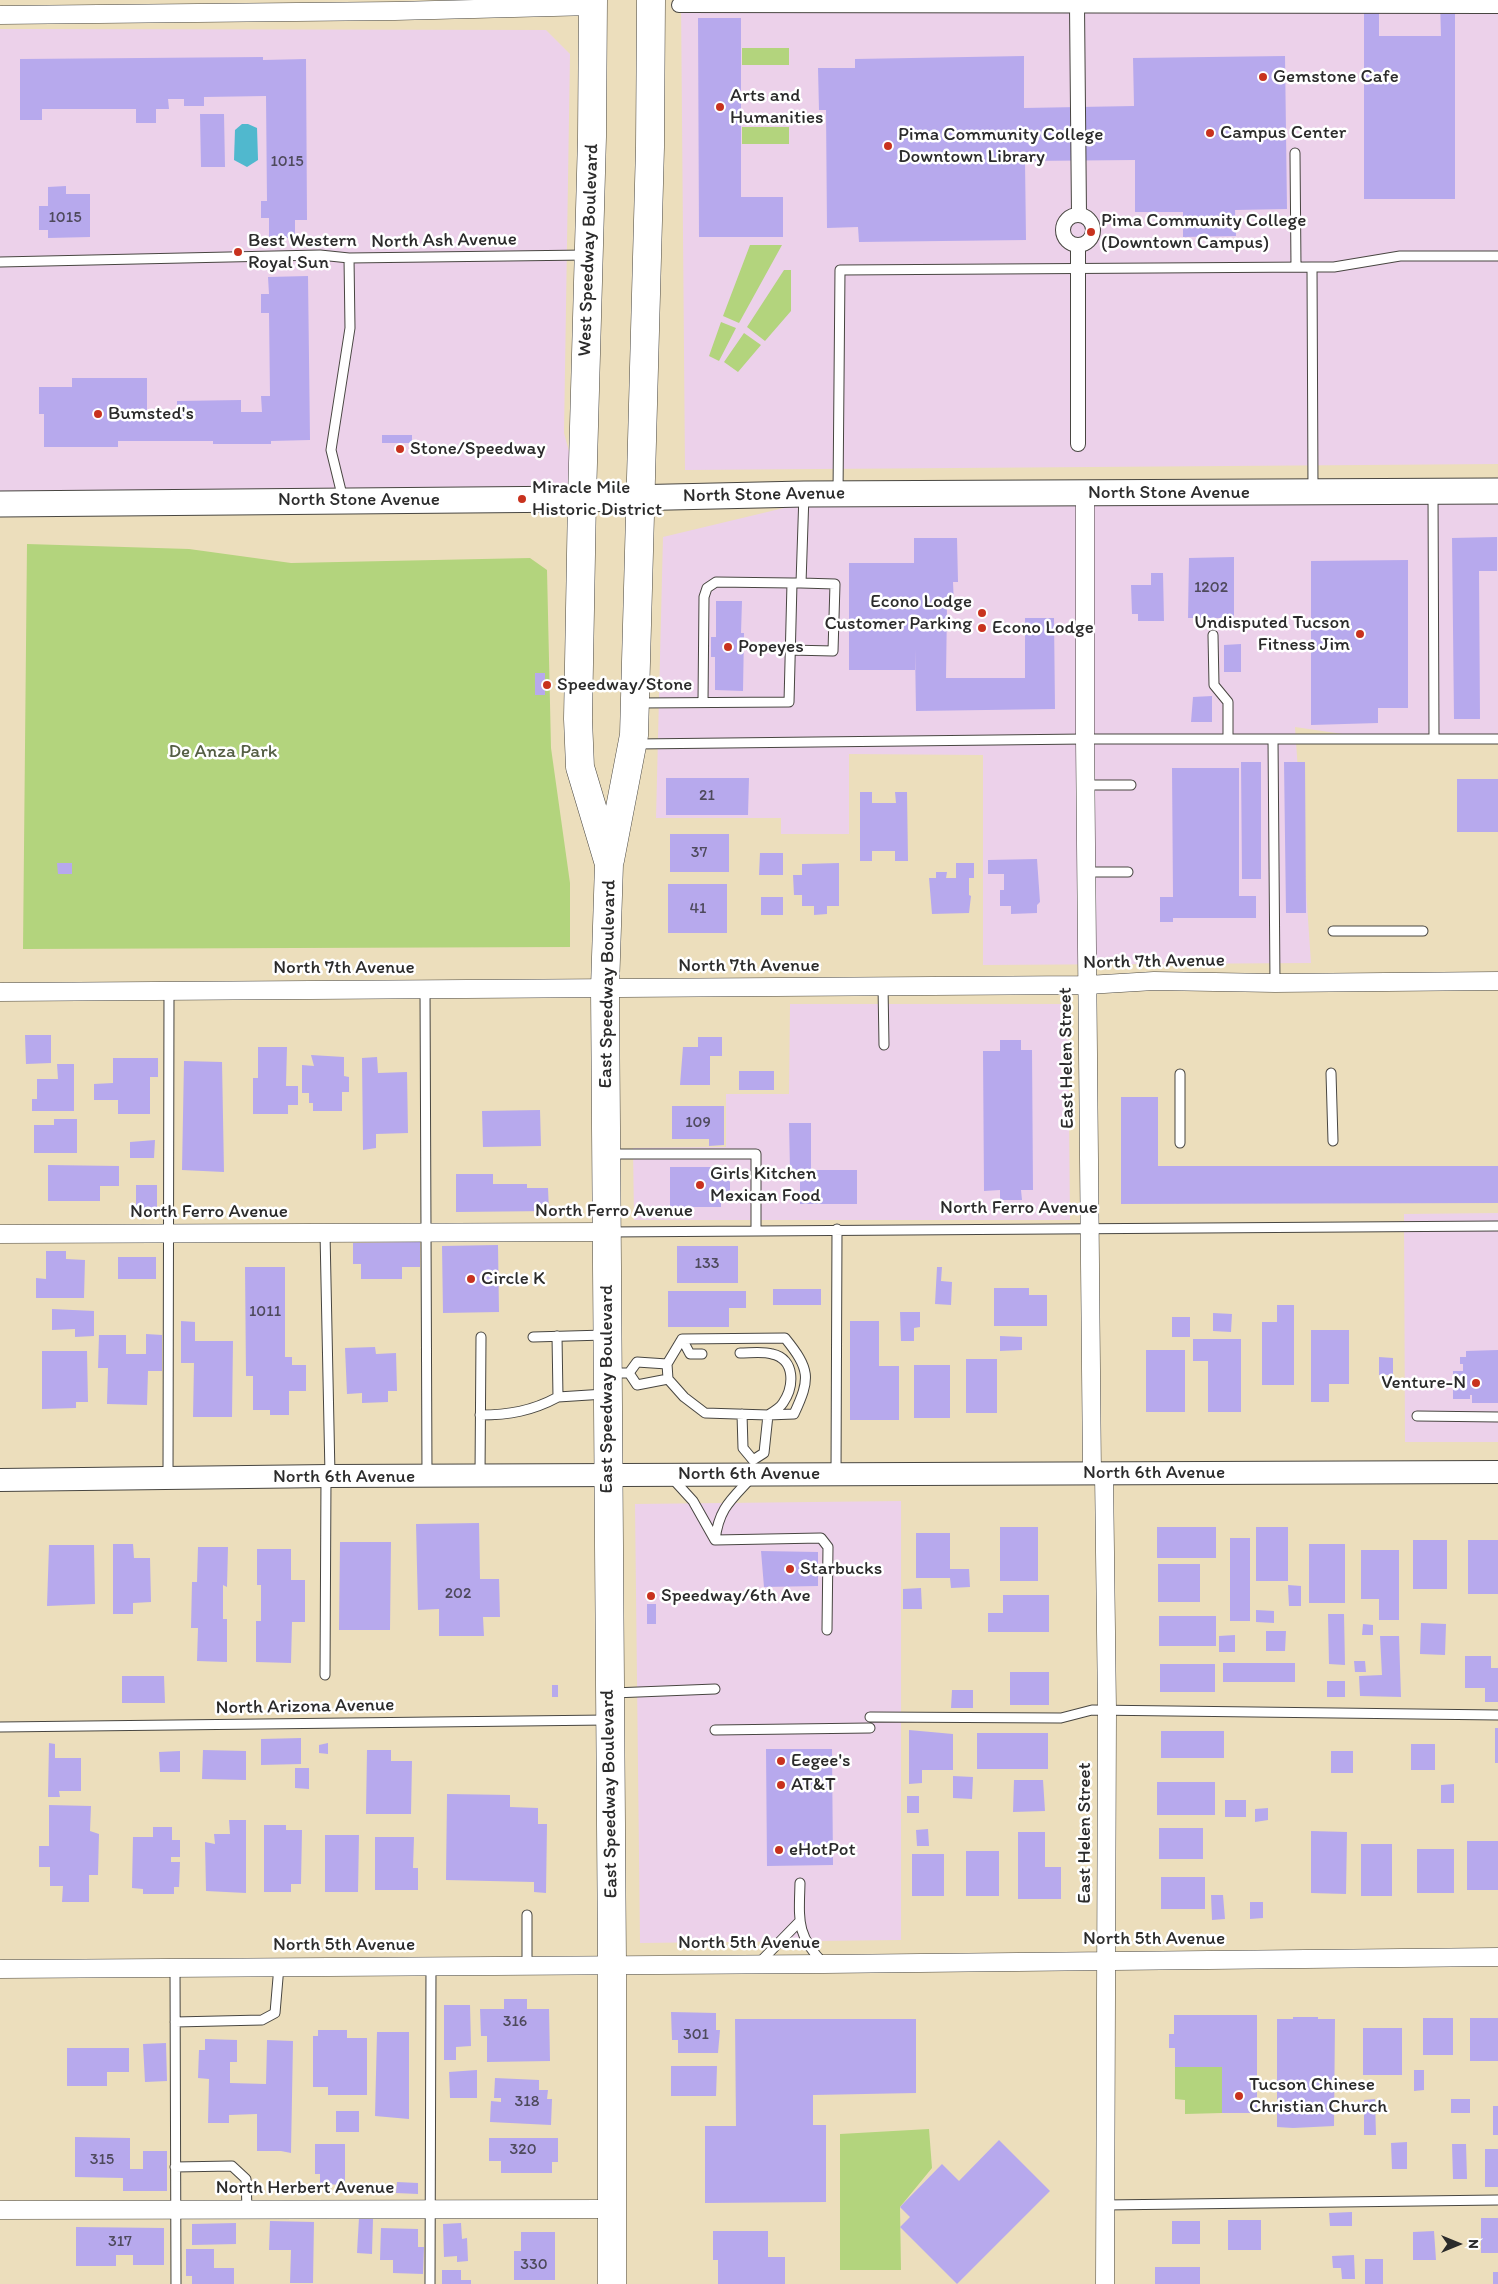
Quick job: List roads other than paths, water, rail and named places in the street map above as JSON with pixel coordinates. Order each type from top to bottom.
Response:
[{"type":"main road","points":[[609,864],[633,744],[636,702],[652,0]]},
{"type":"main road","name":"West Speedway Boulevard","points":[[582,499],[592,137],[593,3]]},
{"type":"main road","name":"North Stone Avenue","points":[[0,504],[582,499],[804,494],[1498,491]]},
{"type":"main road","name":"East Speedway Boulevard","points":[[582,499],[578,710],[580,767],[609,864],[605,988],[607,1335],[614,1380],[609,1476],[612,2284]]},
{"type":"street","points":[[0,15],[395,11],[593,3]]},
{"type":"street","points":[[680,5],[902,3],[1077,6],[1498,6]]},
{"type":"street","points":[[1077,6],[1078,215]]},
{"type":"street","points":[[1078,215],[1088,219],[1093,228],[1093,233],[1088,242],[1078,246],[1066,240],[1062,230],[1066,221],[1078,215]]},
{"type":"street","points":[[1078,246],[1078,444]]},
{"type":"street","name":"East Helen Street","points":[[1085,493],[1089,1229],[1106,1710],[1105,2284]]},
{"type":"street","name":"North 7th Avenue","points":[[0,992],[883,986],[1087,984],[1154,981],[1275,983],[1498,981]]},
{"type":"street","name":"North Ferro Avenue","points":[[0,1234],[607,1232]]},
{"type":"street","name":"North 6th Avenue","points":[[0,1480],[328,1476],[609,1476],[668,1474],[754,1467],[836,1474],[1498,1472]]},
{"type":"street","name":"North 5th Avenue","points":[[0,1969],[824,1964],[1498,1957]]},
{"type":"street","name":"North Herbert Avenue","points":[[0,2210],[611,2209]]},
{"type":"lane","points":[[1295,154],[1296,268]]},
{"type":"lane","name":"North Ash Avenue","points":[[0,262],[320,255],[349,258],[589,255]]},
{"type":"lane","points":[[838,495],[840,270],[1312,268],[1334,267],[1400,256],[1498,256]]},
{"type":"lane","points":[[343,500],[331,450],[350,328],[349,258]]},
{"type":"lane","points":[[1312,268],[1313,492]]},
{"type":"lane","points":[[1433,491],[1434,739]]},
{"type":"lane","points":[[636,702],[789,702],[790,650],[804,494]]},
{"type":"lane","points":[[703,702],[704,597],[707,588],[716,582],[834,584],[833,651],[790,650]]},
{"type":"lane","points":[[1213,635],[1214,685],[1228,702],[1228,739]]},
{"type":"lane","points":[[633,744],[1085,739],[1498,739]]},
{"type":"lane","points":[[1273,739],[1275,983]]},
{"type":"lane","points":[[1086,785],[1131,785]]},
{"type":"lane","points":[[1086,872],[1128,872]]},
{"type":"lane","points":[[1333,931],[1423,930]]},
{"type":"lane","points":[[883,986],[884,1045]]},
{"type":"lane","points":[[425,989],[427,1232],[426,1476]]},
{"type":"lane","points":[[168,1479],[169,990]]},
{"type":"lane","points":[[1332,1073],[1333,1141]]},
{"type":"lane","points":[[1180,1074],[1180,1143]]},
{"type":"lane","points":[[606,1154],[756,1154],[756,1230]]},
{"type":"lane","name":"North Ferro Avenue","points":[[607,1232],[1498,1226]]},
{"type":"lane","points":[[836,1474],[837,1229]]},
{"type":"lane","points":[[324,1675],[328,1476],[325,1233]]},
{"type":"lane","points":[[533,1337],[607,1335]]},
{"type":"lane","points":[[557,1336],[558,1397]]},
{"type":"lane","points":[[480,1476],[481,1337]]},
{"type":"lane","points":[[785,1338],[802,1359],[806,1374],[805,1390],[794,1414],[705,1413],[684,1397],[668,1379],[667,1364],[682,1339],[785,1338]]},
{"type":"lane","points":[[682,1339],[690,1354],[702,1354]]},
{"type":"lane","points":[[715,1540],[717,1526],[724,1508],[764,1453],[768,1415],[783,1404],[791,1386],[792,1373],[785,1361],[774,1354],[740,1353]]},
{"type":"lane","points":[[480,1415],[509,1415],[529,1411],[558,1397],[614,1380],[637,1362],[667,1364]]},
{"type":"lane","points":[[614,1380],[636,1385],[668,1379]]},
{"type":"lane","points":[[742,1414],[743,1448],[754,1467]]},
{"type":"lane","points":[[1417,1416],[1498,1418]]},
{"type":"lane","points":[[668,1474],[693,1501],[715,1540]]},
{"type":"lane","points":[[715,1540],[822,1538],[828,1547],[827,1630]]},
{"type":"lane","points":[[609,1693],[715,1689]]},
{"type":"lane","points":[[870,1716],[1061,1718],[1092,1710],[1498,1714]]},
{"type":"lane","name":"North Arizona Avenue","points":[[0,1727],[610,1720]]},
{"type":"lane","points":[[715,1730],[870,1728]]},
{"type":"lane","points":[[800,1883],[799,1922],[803,1936],[812,1952],[824,1964]]},
{"type":"lane","points":[[527,1915],[527,1965]]},
{"type":"lane","points":[[758,1964],[799,1922]]},
{"type":"lane","points":[[175,2022],[262,2020],[275,2013],[279,1966]]},
{"type":"lane","points":[[430,2284],[431,1966]]},
{"type":"lane","points":[[176,1967],[176,2284]]},
{"type":"lane","points":[[175,2167],[232,2166],[246,2179],[247,2209]]},
{"type":"lane","points":[[1105,2205],[1498,2200]]},
{"type":"water","points":[[242,124],[248,124],[257,128],[258,160],[247,167],[234,160],[235,130]]},
{"type":"place","name":"Gemstone Cafe","points":[[1263,77]]},
{"type":"place","name":"Arts and Humanities","points":[[720,107]]},
{"type":"place","name":"Campus Center","points":[[1210,133]]},
{"type":"place","name":"Pima Community College Downtown Library","points":[[888,146]]},
{"type":"place","name":"Pima Community College (Downtown Campus)","points":[[1091,232]]},
{"type":"place","name":"Best Western Royal Sun","points":[[238,252]]},
{"type":"place","name":"Bumsted's","points":[[98,414]]},
{"type":"place","name":"Stone/Speedway","points":[[400,449]]},
{"type":"place","name":"Miracle Mile Historic District","points":[[522,499]]},
{"type":"place","name":"Econo Lodge Customer Parking","points":[[982,613]]},
{"type":"place","name":"Econo Lodge","points":[[982,628]]},
{"type":"place","name":"Undisputed Tucson Fitness Jim","points":[[1360,634]]},
{"type":"place","name":"Popeyes","points":[[728,647]]},
{"type":"place","name":"Speedway/Stone","points":[[547,685]]},
{"type":"place","name":"Girls Kitchen Mexican Food","points":[[700,1185]]},
{"type":"place","name":"Circle K","points":[[471,1279]]},
{"type":"place","name":"Venture-N","points":[[1476,1383]]},
{"type":"place","name":"Starbucks","points":[[790,1569]]},
{"type":"place","name":"Speedway/6th Ave","points":[[651,1596]]},
{"type":"place","name":"Eegee's","points":[[781,1761]]},
{"type":"place","name":"AT&T","points":[[781,1785]]},
{"type":"place","name":"eHotPot","points":[[779,1850]]},
{"type":"place","name":"Tucson Chinese Christian Church","points":[[1239,2096]]},
{"type":"park label","name":"De Anza Park","points":[[223,752]]}]
